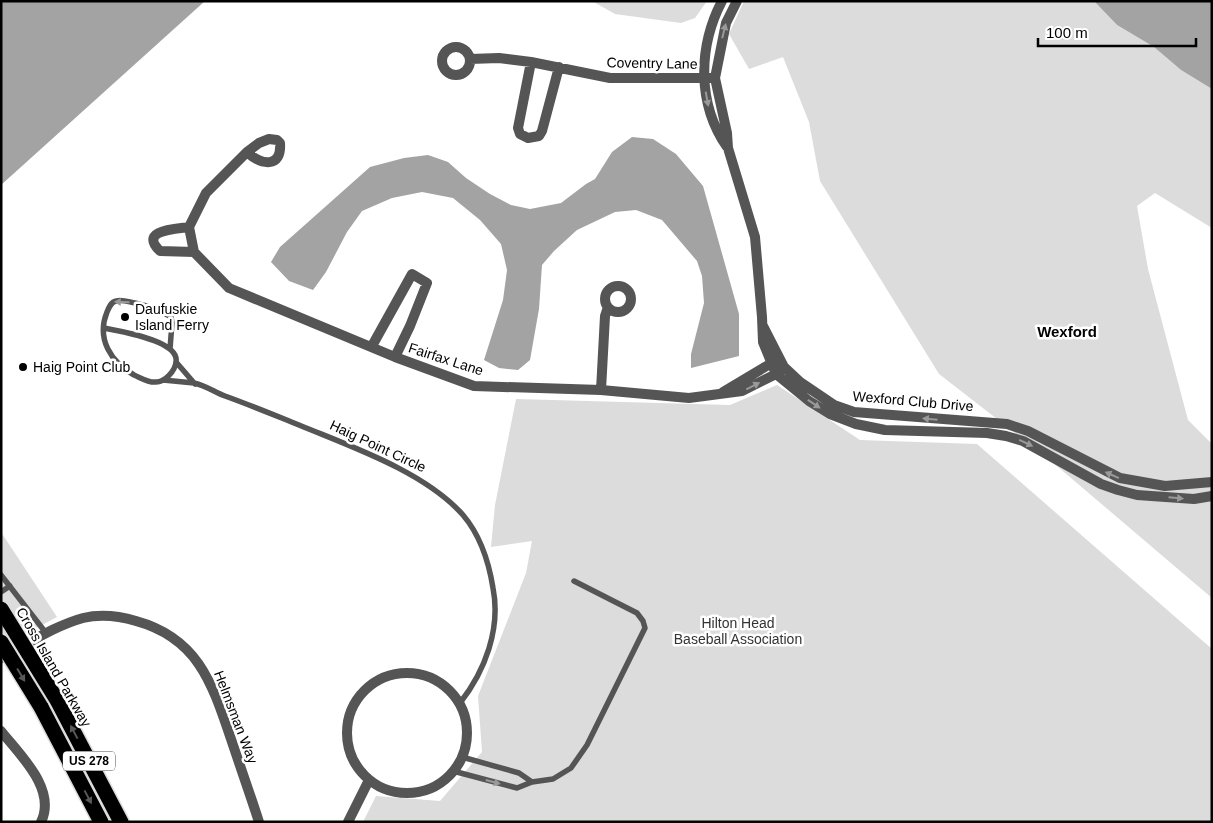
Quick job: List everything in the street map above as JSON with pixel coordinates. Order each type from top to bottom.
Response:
[{"type":"highway","name":"Cross Island Parkway","points":[[1,609],[57,700],[121,822]]},
{"type":"highway","name":"US 278","points":[[1,642],[41,707],[101,822]]},
{"type":"street","name":"Wexford Club Drive","points":[[722,1],[708,38],[704,78],[711,118],[717,133],[728,148]]},
{"type":"street","name":"Wexford Club Drive","points":[[737,1],[726,23],[715,78],[727,133],[728,148],[755,237],[763,325],[778,366],[809,401],[830,414],[856,424],[885,430],[978,433],[1006,436],[1023,441],[1101,484],[1137,495],[1194,499],[1212,496]]},
{"type":"street","name":"Coventry Lane","points":[[470,59],[500,58],[531,62],[610,78],[715,78]]},
{"type":"street","points":[[531,62],[518,128],[520,134],[528,138],[538,136],[542,130],[559,67]]},
{"type":"street","points":[[189,227],[165,230],[156,234],[154,237],[156,247],[160,251],[194,252],[189,227],[206,193],[247,152]]},
{"type":"street","name":"Fairfax Lane","points":[[194,252],[229,288],[474,386],[601,390],[689,398],[718,396],[762,367],[778,366]]},
{"type":"street","points":[[372,346],[412,274],[427,283],[410,326],[395,356]]},
{"type":"street","points":[[601,390],[605,316],[608,306]]},
{"type":"street","name":"Wexford Club Drive","points":[[778,366],[818,395],[854,412],[1008,424],[1028,431],[1120,478],[1165,486],[1212,482]]},
{"type":"street","name":"Wexford Club Drive","points":[[978,433],[979,421]]},
{"type":"street","name":"Helmsman Way","points":[[1,658],[58,627],[86,617],[111,617],[146,624],[167,634],[190,652],[210,682],[259,822]]},
{"type":"street","points":[[413,673],[432,678],[448,688],[460,703],[466,721],[467,739],[462,757],[453,771],[438,784],[421,792],[403,793],[385,789],[369,780],[356,766],[349,748],[347,729],[351,710],[361,694],[376,681],[394,674],[413,673]]},
{"type":"street","points":[[1,731],[35,775],[42,788],[45,807],[41,822]]},
{"type":"street","points":[[348,822],[369,780]]},
{"type":"lane","points":[[170,349],[171,317],[144,305],[122,300],[115,301],[110,305],[105,317],[104,343],[114,361],[125,370],[149,382],[164,380],[195,384]]},
{"type":"lane","points":[[104,328],[155,340],[170,349],[176,357],[176,362],[195,384]]},
{"type":"lane","points":[[164,380],[176,362]]},
{"type":"lane","name":"Haig Point Circle","points":[[195,384],[344,444],[401,470],[443,496],[464,517],[478,539],[491,575],[496,601],[496,620],[492,639],[481,668],[472,688],[460,703]]},
{"type":"lane","points":[[1,575],[46,633]]},
{"type":"lane","points":[[453,771],[517,788],[532,782],[553,779],[571,768],[587,745],[645,628],[643,621],[637,614],[574,581]]},
{"type":"lane","points":[[1,592],[10,586]]},
{"type":"lane","points":[[462,757],[519,774],[532,782]]},
{"type":"green space","points":[[592,1],[707,1],[695,18],[681,23],[615,14]]},
{"type":"green space","points":[[744,1],[1094,1],[1117,25],[1154,47],[1181,70],[1212,89],[1212,228],[1155,193],[1137,206],[1148,269],[1188,420],[1212,444],[1212,598],[1051,461],[939,374],[820,181],[809,122],[783,57],[749,69],[729,34]]},
{"type":"green space","name":"Hilton Head Baseball Association","points":[[777,385],[860,440],[977,444],[1212,649],[1212,822],[363,822],[376,796],[440,801],[482,752],[478,696],[526,573],[532,541],[491,547],[495,505],[516,399],[730,405]]},
{"type":"green space","points":[[1,532],[57,617],[1,647]]},
{"type":"shaded area","points":[[1,1],[205,1],[1,185]]},
{"type":"shaded area","points":[[1094,1],[1212,1],[1212,89],[1181,70],[1154,47],[1117,25]]},
{"type":"shaded area","points":[[632,137],[653,139],[676,154],[703,186],[739,314],[739,356],[691,368],[691,354],[704,303],[702,276],[697,261],[662,220],[636,210],[615,212],[577,230],[542,265],[539,309],[530,360],[518,370],[499,368],[484,360],[503,300],[507,270],[501,244],[480,220],[453,198],[422,192],[392,198],[362,211],[347,232],[326,272],[313,290],[289,281],[271,262],[280,247],[370,167],[404,158],[428,155],[448,162],[466,178],[490,194],[511,205],[530,209],[561,203],[595,179],[612,152]]},
{"type":"place","name":"Daufuskie Island Ferry","points":[[125,317]]},
{"type":"place","name":"Haig Point Club","points":[[23,367]]},
{"type":"district","name":"Wexford","points":[[1067,331]]}]
